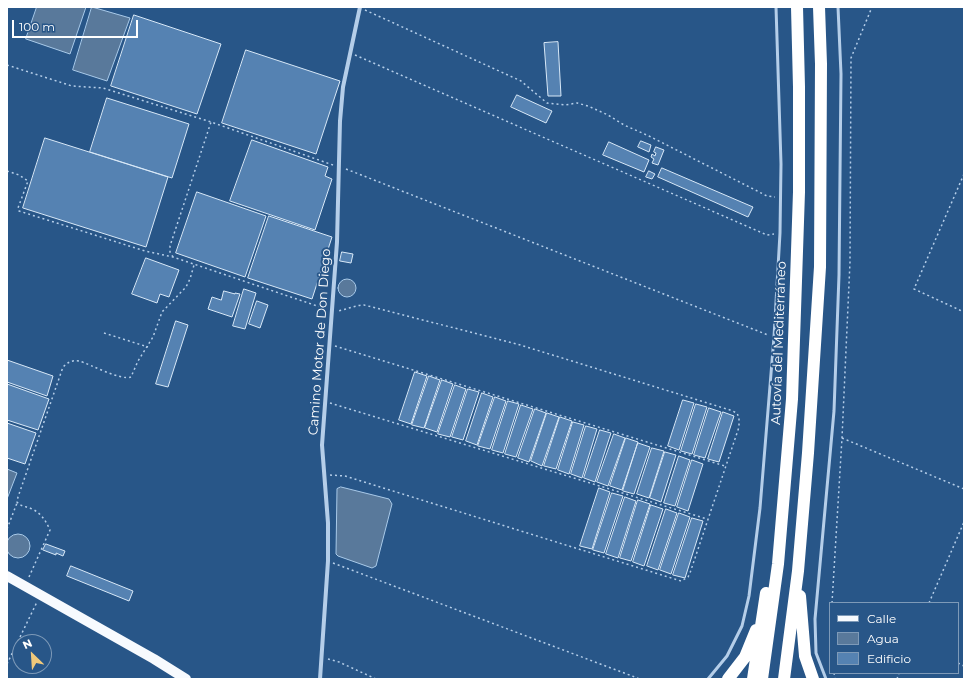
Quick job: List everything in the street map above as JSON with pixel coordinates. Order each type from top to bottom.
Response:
[{"type":"highway","name":"Autovía del Mediterráneo","points":[[762,679],[780,540],[792,399],[799,185],[797,7]]},
{"type":"highway","points":[[784,679],[798,571],[809,445],[820,267],[821,79],[819,7]]},
{"type":"highway","points":[[753,679],[771,556],[788,354],[794,317]]},
{"type":"highway","points":[[798,571],[805,656],[813,679]]},
{"type":"highway","points":[[728,679],[745,657],[763,614]]},
{"type":"main road","points":[[7,576],[154,659],[186,679]]},
{"type":"street","name":"Camino Motor de Don Diego","points":[[320,679],[328,561],[328,523],[322,444],[337,242],[340,121],[344,87],[360,7]]},
{"type":"lane","points":[[708,679],[727,656],[742,626],[749,596],[760,508],[774,337],[780,234],[781,164],[776,7]]},
{"type":"lane","points":[[826,679],[816,653],[815,619],[835,387],[839,244],[841,74],[838,7]]},
{"type":"path","points":[[360,7],[521,81],[547,103],[565,105],[577,103],[588,106],[767,196],[781,198]]},
{"type":"path","points":[[832,602],[842,438],[850,262],[851,58],[872,7]]},
{"type":"path","points":[[350,53],[767,235],[780,234]]},
{"type":"path","points":[[7,65],[67,85],[103,88],[211,122],[339,167],[774,337]]},
{"type":"path","points":[[173,257],[170,252],[170,246],[211,122]]},
{"type":"path","points":[[7,171],[19,175],[28,181],[18,208],[19,211],[145,251],[173,257],[332,311],[346,310],[358,305],[372,307],[517,344],[730,410],[737,413],[739,418],[739,427],[688,577],[681,581],[345,476],[324,476]]},
{"type":"path","points":[[964,174],[914,289],[964,312]]},
{"type":"path","points":[[7,529],[63,367],[68,362],[74,360],[120,376],[128,378],[131,377],[138,361],[153,337],[162,312],[186,287],[194,264]]},
{"type":"path","points":[[104,333],[148,347]]},
{"type":"path","points":[[330,344],[726,466]]},
{"type":"path","points":[[325,401],[707,519]]},
{"type":"path","points":[[842,438],[964,489]]},
{"type":"path","points":[[17,502],[20,505],[32,508],[40,514],[50,530],[25,586]]},
{"type":"path","points":[[929,602],[964,522]]},
{"type":"path","points":[[328,561],[640,679]]},
{"type":"path","points":[[7,664],[41,595]]},
{"type":"path","points":[[322,658],[339,662],[376,679]]},
{"type":"water","points":[[37,7],[86,7],[70,54],[26,39]]},
{"type":"water","points":[[92,7],[130,18],[107,81],[73,70]]},
{"type":"water","points":[[343,279],[351,279],[356,284],[354,295],[351,297],[343,297],[338,292],[338,284]]},
{"type":"water","points":[[7,469],[17,473],[7,499]]},
{"type":"water","points":[[341,487],[389,499],[392,504],[376,566],[372,568],[336,554],[337,489]]},
{"type":"water","points":[[18,534],[23,535],[29,541],[29,551],[23,557],[18,558],[13,557],[7,551],[6,546],[7,541],[13,535]]},
{"type":"building","points":[[134,15],[221,44],[197,114],[111,86]]},
{"type":"building","points":[[558,42],[561,96],[548,96],[544,43]]},
{"type":"building","points":[[246,50],[340,81],[316,154],[222,123]]},
{"type":"building","points":[[517,95],[552,111],[546,123],[511,107]]},
{"type":"building","points":[[107,98],[189,124],[172,178],[90,152]]},
{"type":"building","points":[[45,138],[168,177],[146,247],[23,208]]},
{"type":"building","points":[[252,140],[328,167],[325,176],[332,179],[315,230],[230,201]]},
{"type":"building","points":[[641,141],[651,145],[649,152],[638,147]]},
{"type":"building","points":[[609,142],[649,160],[644,172],[603,155]]},
{"type":"building","points":[[656,147],[664,150],[658,165],[652,163],[654,159],[651,157],[652,154],[655,156],[656,153],[654,152]]},
{"type":"building","points":[[662,168],[753,207],[748,217],[658,177]]},
{"type":"building","points":[[649,171],[655,174],[652,179],[646,177]]},
{"type":"building","points":[[197,192],[266,216],[245,277],[176,253]]},
{"type":"building","points":[[269,216],[332,237],[312,299],[248,278]]},
{"type":"building","points":[[342,252],[353,254],[351,263],[340,261]]},
{"type":"building","points":[[146,258],[179,270],[169,297],[160,294],[157,303],[132,294]]},
{"type":"building","points":[[244,289],[256,293],[245,329],[233,326]]},
{"type":"building","points":[[224,291],[240,294],[232,317],[208,309],[212,297],[221,300]]},
{"type":"building","points":[[257,301],[268,305],[260,328],[249,324]]},
{"type":"building","points":[[176,321],[188,325],[168,387],[156,384]]},
{"type":"building","points":[[7,360],[53,376],[47,396],[7,382]]},
{"type":"building","points":[[415,372],[427,376],[411,424],[399,420]]},
{"type":"building","points":[[429,376],[440,380],[424,428],[412,425]]},
{"type":"building","points":[[442,380],[453,384],[437,432],[425,428]]},
{"type":"building","points":[[7,384],[49,399],[38,430],[7,420]]},
{"type":"building","points":[[455,385],[466,389],[450,437],[438,434]]},
{"type":"building","points":[[468,389],[479,392],[463,440],[452,437]]},
{"type":"building","points":[[482,393],[493,397],[477,445],[466,441]]},
{"type":"building","points":[[495,397],[506,401],[490,449],[478,446]]},
{"type":"building","points":[[683,400],[694,403],[679,450],[668,446]]},
{"type":"building","points":[[508,401],[519,404],[503,453],[492,450]]},
{"type":"building","points":[[696,404],[707,407],[692,454],[681,451]]},
{"type":"building","points":[[521,405],[533,409],[516,457],[505,454]]},
{"type":"building","points":[[709,408],[721,412],[705,458],[694,455]]},
{"type":"building","points":[[535,409],[546,413],[529,462],[518,458]]},
{"type":"building","points":[[723,412],[734,416],[719,462],[708,459]]},
{"type":"building","points":[[547,413],[559,417],[542,466],[531,461]]},
{"type":"building","points":[[560,417],[572,421],[556,469],[544,466]]},
{"type":"building","points":[[573,422],[584,425],[569,474],[558,470]]},
{"type":"building","points":[[7,423],[36,433],[25,464],[7,458]]},
{"type":"building","points":[[586,426],[597,429],[582,478],[571,474]]},
{"type":"building","points":[[600,430],[611,433],[595,482],[584,478]]},
{"type":"building","points":[[614,434],[625,438],[608,486],[597,482]]},
{"type":"building","points":[[626,438],[638,442],[622,490],[610,486]]},
{"type":"building","points":[[638,443],[650,447],[634,494],[623,491]]},
{"type":"building","points":[[652,448],[664,451],[649,498],[637,494]]},
{"type":"building","points":[[665,452],[676,455],[661,502],[650,498]]},
{"type":"building","points":[[679,456],[690,460],[675,506],[664,503]]},
{"type":"building","points":[[692,460],[703,464],[688,511],[677,507]]},
{"type":"building","points":[[599,488],[610,492],[592,549],[580,546]]},
{"type":"building","points":[[612,493],[623,496],[604,553],[593,550]]},
{"type":"building","points":[[625,497],[636,501],[618,558],[606,554]]},
{"type":"building","points":[[638,500],[650,504],[631,561],[620,558]]},
{"type":"building","points":[[651,505],[663,509],[644,566],[633,562]]},
{"type":"building","points":[[666,509],[677,513],[658,570],[647,566]]},
{"type":"building","points":[[679,513],[690,517],[671,574],[660,570]]},
{"type":"building","points":[[692,518],[703,521],[685,578],[673,575]]},
{"type":"building","points":[[46,544],[65,551],[63,556],[43,550]]},
{"type":"building","points":[[71,566],[133,591],[129,601],[67,576]]}]
